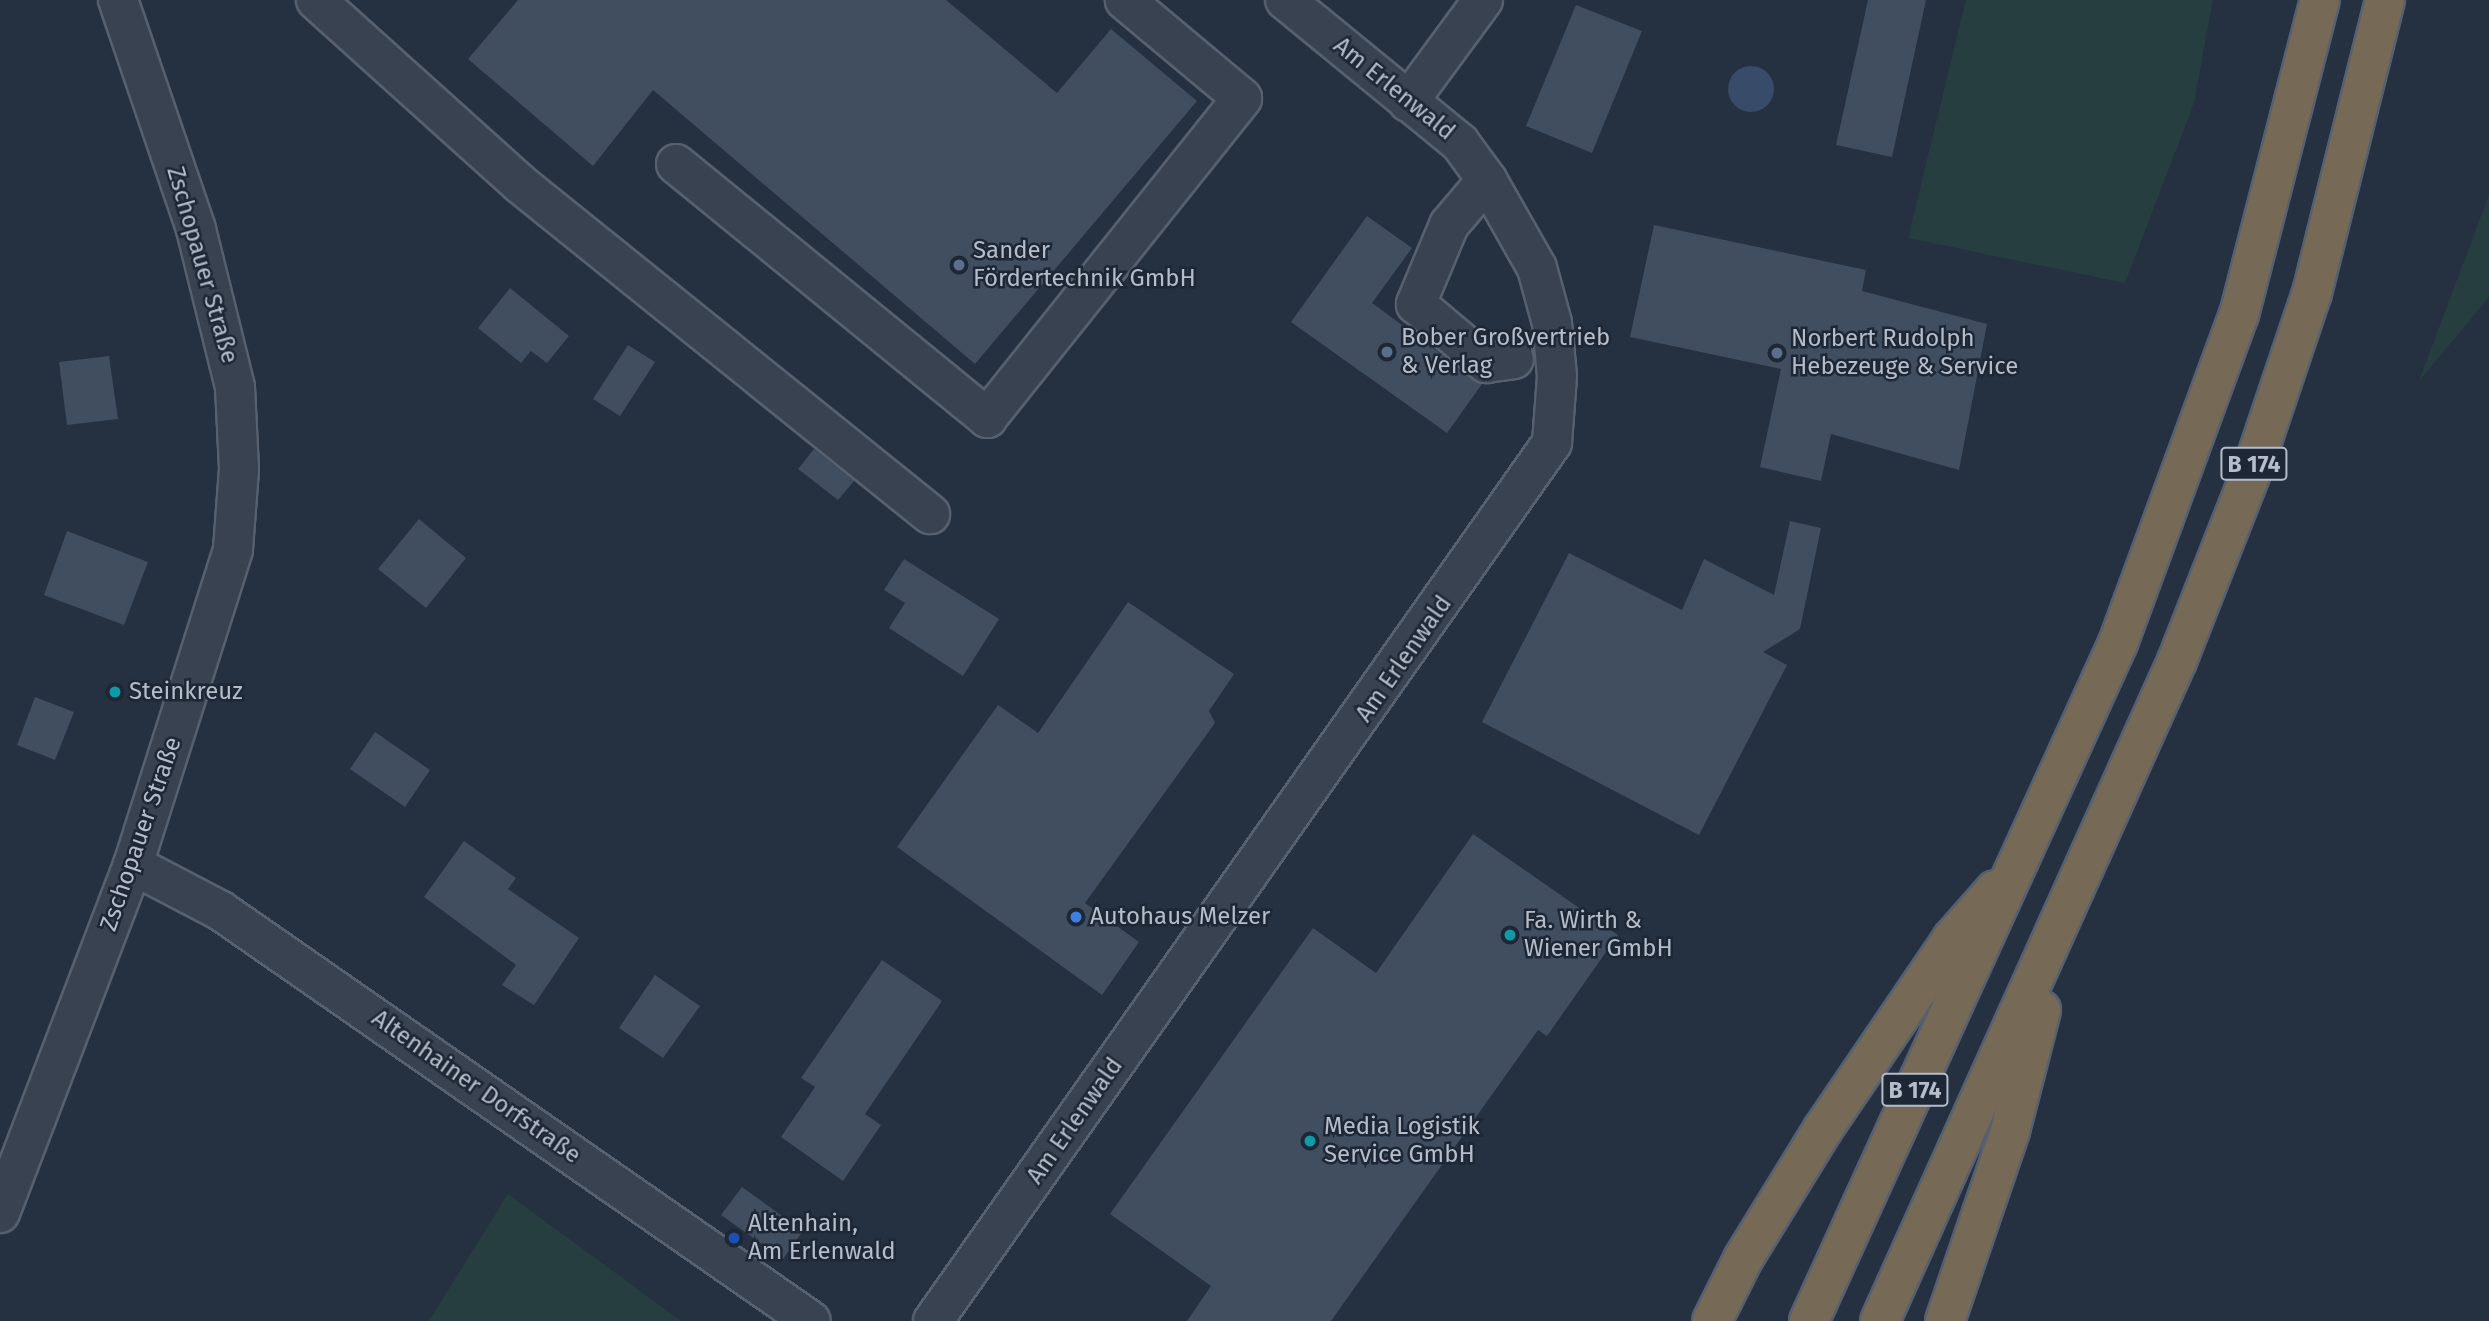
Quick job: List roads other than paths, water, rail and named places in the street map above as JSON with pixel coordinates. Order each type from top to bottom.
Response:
[{"type":"highway","name":"B 174","points":[[1809,1321],[2022,860],[2118,643],[2239,315],[2320,0]]},
{"type":"highway","name":"B 174","points":[[1880,1321],[2178,661],[2253,468],[2312,293],[2385,0]]},
{"type":"highway","points":[[1712,1321],[1743,1259],[1831,1118],[1952,939],[2022,860]]},
{"type":"highway","points":[[1945,1321],[2010,1130],[2067,910]]},
{"type":"street","name":"Zschopauer Straße","points":[[0,1213],[133,865],[218,608],[233,549],[239,469],[235,387],[196,229],[118,0]]},
{"type":"street","points":[[316,0],[519,183],[930,514]]},
{"type":"street","points":[[676,164],[987,418],[1242,98],[1125,0]]},
{"type":"street","name":"Am Erlenwald","points":[[933,1321],[1552,443],[1557,376],[1552,323],[1537,268],[1487,180],[1460,143],[1285,0]]},
{"type":"street","points":[[1408,102],[1483,0]]},
{"type":"street","points":[[1487,180],[1449,225],[1416,304],[1486,363],[1514,359]]},
{"type":"street","name":"Altenhainer Dorfstraße","points":[[133,865],[221,911],[811,1321]]},
{"type":"water","points":[[1751,66],[1760,67],[1767,73],[1773,80],[1773,98],[1767,105],[1760,111],[1751,112],[1742,111],[1735,105],[1729,98],[1728,89],[1729,80],[1735,73],[1742,67]]},
{"type":"place","name":"Sander Fördertechnik GmbH","points":[[959,265]]},
{"type":"place","name":"Bober Großvertrieb & Verlag","points":[[1387,352]]},
{"type":"place","name":"Norbert Rudolph Hebezeuge & Service","points":[[1777,353]]},
{"type":"place","name":"Steinkreuz","points":[[115,692]]},
{"type":"place","name":"Autohaus Melzer","points":[[1076,917]]},
{"type":"place","name":"Fa. Wirth & Wiener GmbH","points":[[1510,935]]},
{"type":"place","name":"Media Logistik Service GmbH","points":[[1310,1141]]},
{"type":"place","name":"Altenhain, Am Erlenwald","points":[[734,1238]]}]
